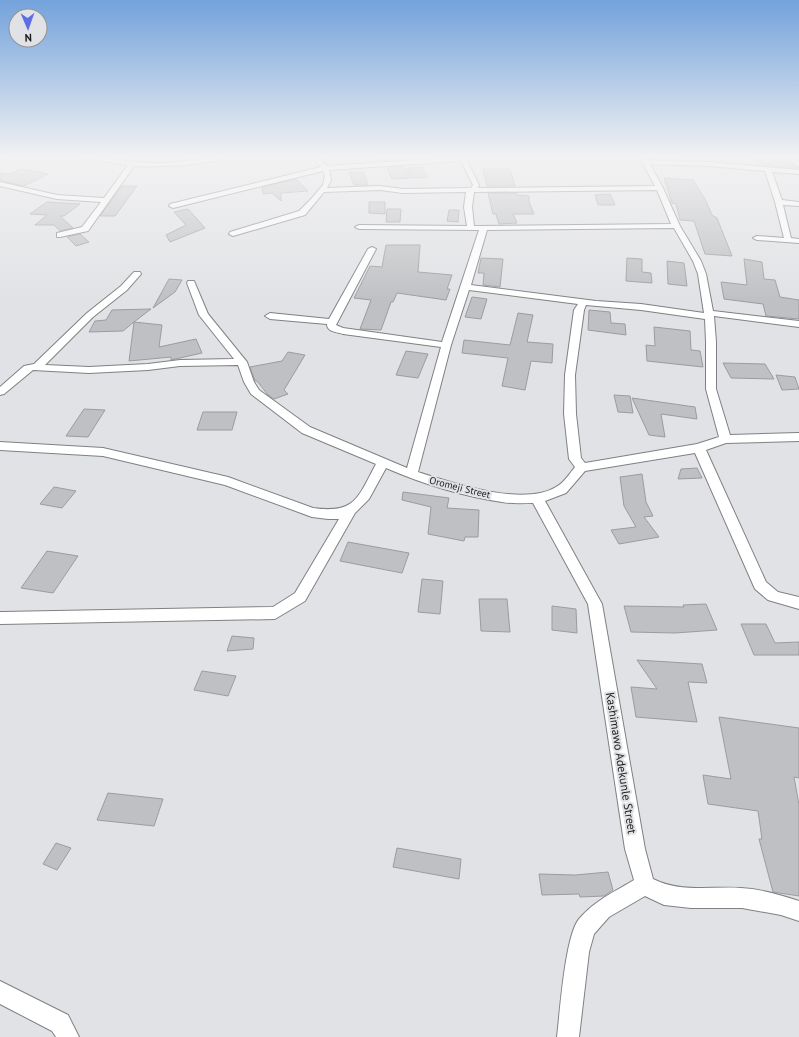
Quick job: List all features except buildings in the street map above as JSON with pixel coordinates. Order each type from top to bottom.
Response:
[{"type":"street","points":[[60,235],[85,229],[102,204]]},
{"type":"street","points":[[173,206],[179,204]]},
{"type":"street","points":[[233,234],[302,213],[310,204]]},
{"type":"street","points":[[468,204],[471,228]]},
{"type":"street","points":[[667,204],[676,226],[702,274],[709,315],[711,342],[711,389],[725,439]]},
{"type":"street","points":[[780,204],[788,240]]},
{"type":"street","points":[[358,227],[484,228],[676,226]]},
{"type":"street","points":[[411,474],[446,344],[466,287],[484,228]]},
{"type":"street","points":[[757,238],[799,241]]},
{"type":"street","points":[[372,249],[331,326],[343,331],[446,344]]},
{"type":"street","points":[[38,366],[90,315],[124,288],[137,274]]},
{"type":"street","name":"Oromeji Street","points":[[191,283],[204,315],[242,362],[249,382],[255,392],[306,430],[411,474],[455,488],[496,496],[537,498],[562,490],[582,467]]},
{"type":"street","points":[[466,287],[584,302],[799,324]]},
{"type":"street","points":[[584,302],[579,310],[570,375],[570,406],[575,459],[582,467],[597,466],[699,448],[725,439],[799,437]]},
{"type":"street","points":[[270,316],[332,322]]},
{"type":"street","points":[[0,392],[28,368],[38,366],[89,370],[148,367],[180,363],[242,362]]},
{"type":"street","points":[[0,446],[103,452],[228,481],[312,512],[325,515],[338,515],[350,511],[358,506],[383,463]]},
{"type":"street","points":[[699,448],[760,585],[766,593],[772,597],[799,602]]},
{"type":"street","name":"Kashimawo Adekunle Street","points":[[537,498],[595,604],[635,849],[645,885]]},
{"type":"street","points":[[2,618],[275,613],[300,597],[350,511]]},
{"type":"street","points":[[568,1037],[578,952],[585,928],[602,910],[645,885],[664,895],[691,898],[742,898],[781,905],[799,911]]},
{"type":"street","points":[[0,992],[60,1023],[68,1037]]}]
